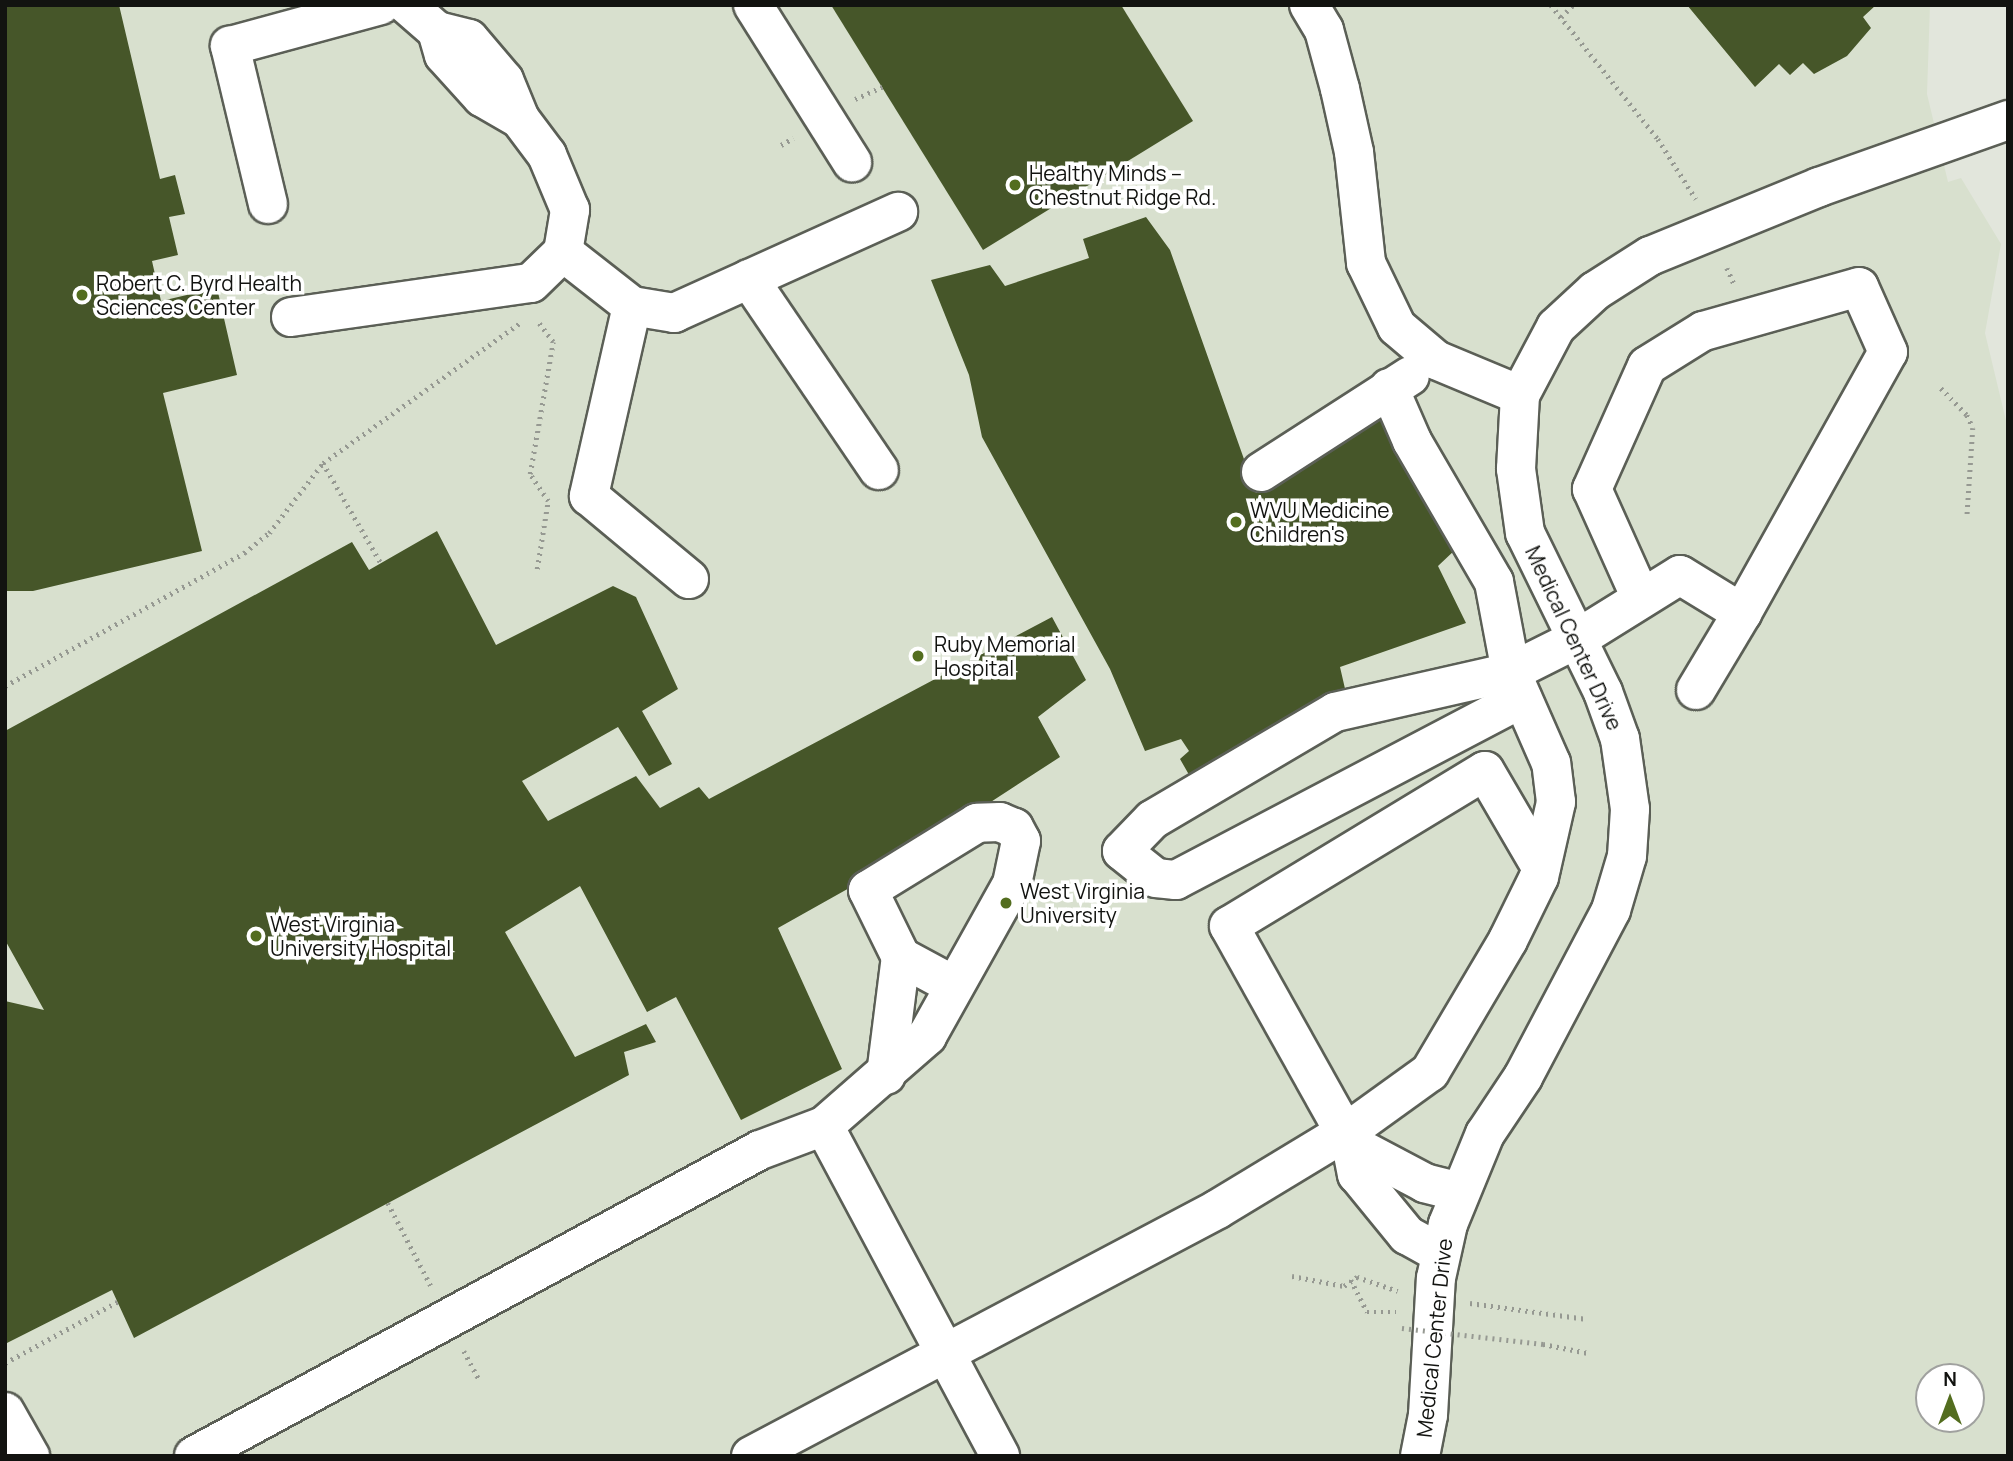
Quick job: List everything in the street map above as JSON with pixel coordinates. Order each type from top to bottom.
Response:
[{"type":"street","points":[[268,204],[230,46],[381,5]]},
{"type":"street","points":[[291,317],[531,283],[563,252],[570,210],[547,155],[520,119],[482,97],[444,55],[437,30],[407,5]]},
{"type":"street","points":[[753,5],[852,162]]},
{"type":"street","points":[[1309,5],[1324,30],[1343,102],[1366,263],[1396,327],[1436,360],[1520,395]]},
{"type":"street","name":"Medical Center Drive","points":[[1420,1456],[1428,1415],[1440,1252],[1460,1192],[1485,1134],[1523,1077],[1611,910],[1627,856],[1630,809],[1626,762],[1603,692],[1525,533],[1516,469],[1520,395],[1556,327],[1595,290],[1650,256],[1807,191],[2008,120]]},
{"type":"street","points":[[563,252],[632,306],[674,313],[898,212]]},
{"type":"street","points":[[748,279],[879,470]]},
{"type":"street","points":[[1641,598],[1592,489],[1647,366],[1703,331],[1859,287],[1888,352],[1696,691]]},
{"type":"street","points":[[632,306],[589,496],[689,579]]},
{"type":"street","points":[[1261,472],[1436,360]]},
{"type":"street","points":[[751,1456],[1347,1138],[1430,1072],[1508,940],[1541,867],[1556,802],[1551,762],[1517,685],[1494,582],[1412,441],[1389,388]]},
{"type":"street","points":[[1517,685],[1335,712],[1152,820],[1122,851],[1156,878],[1176,880],[1517,685],[1577,639],[1680,575],[1742,613]]},
{"type":"street","points":[[1440,1252],[1407,1235],[1357,1174],[1347,1138],[1229,926],[1485,771],[1541,867]]},
{"type":"street","points":[[194,1456],[760,1150],[824,1126],[886,1075],[927,1036],[953,985],[1012,884],[1021,841],[1014,828],[1000,822],[977,823],[868,890],[901,957],[886,1075]]},
{"type":"street","points":[[901,957],[953,985]]},
{"type":"street","points":[[824,1126],[1000,1456]]},
{"type":"street","points":[[1347,1138],[1425,1184],[1460,1192]]},
{"type":"street","points":[[5,1412],[30,1456]]},
{"type":"path","points":[[1551,5],[1658,139],[1698,203]]},
{"type":"path","points":[[1561,17],[1573,5]]},
{"type":"path","points":[[848,103],[882,87]]},
{"type":"path","points":[[5,686],[244,553],[269,533],[323,463],[533,315],[553,342],[530,474],[548,501],[537,569]]},
{"type":"path","points":[[1941,388],[1968,415],[1973,428],[1966,517]]},
{"type":"path","points":[[323,463],[381,563]]},
{"type":"path","points":[[388,1203],[432,1289]]},
{"type":"path","points":[[1292,1276],[1344,1286],[1357,1277],[1403,1291]]},
{"type":"path","points":[[1352,1280],[1367,1312],[1403,1312],[1402,1328],[1543,1344],[1588,1353]]},
{"type":"path","points":[[5,1363],[117,1302]]},
{"type":"path","points":[[1465,1302],[1587,1319]]},
{"type":"path","points":[[459,1341],[480,1381]]},
{"type":"shaded area","name":"West Virginia University","points":[[5,5],[1930,5],[1927,94],[1948,182],[1961,178],[2001,244],[1985,333],[2008,429],[2008,1456],[5,1456]]},
{"type":"building","name":"Robert C. Byrd Health Sciences Center","points":[[5,5],[119,5],[160,179],[175,175],[185,214],[169,217],[178,255],[152,261],[161,301],[217,288],[237,375],[163,393],[202,551],[33,591],[5,591]]},
{"type":"building","name":"Healthy Minds – Chestnut Ridge Rd.","points":[[831,5],[1121,5],[1193,121],[983,250]]},
{"type":"building","points":[[1687,5],[1876,5],[1863,17],[1871,28],[1847,56],[1814,74],[1803,63],[1790,75],[1779,64],[1755,87]]},
{"type":"building","name":"WVU Medicine Children's","points":[[1146,217],[1170,250],[1256,493],[1383,416],[1456,549],[1438,566],[1466,623],[1340,667],[1346,693],[1196,787],[1180,759],[1189,751],[1181,739],[1145,751],[1110,669],[982,437],[969,375],[931,280],[990,265],[1005,286],[1089,258],[1083,239]]},
{"type":"building","name":"West Virginia University Hospital","points":[[437,531],[496,645],[613,586],[636,597],[678,689],[642,711],[672,764],[649,776],[618,727],[522,781],[548,821],[636,776],[660,808],[699,787],[709,799],[1052,617],[1086,680],[1038,717],[1060,757],[917,850],[778,928],[842,1069],[741,1120],[676,997],[647,1012],[580,886],[505,932],[575,1057],[646,1024],[656,1042],[624,1052],[629,1075],[134,1338],[112,1290],[5,1344],[5,1001],[44,1010],[5,940],[5,731],[352,542],[369,570]]},
{"type":"place","name":"Healthy Minds – Chestnut Ridge Rd.","points":[[1015,185]]},
{"type":"place","name":"Robert C. Byrd Health Sciences Center","points":[[82,295]]},
{"type":"place","name":"WVU Medicine Children's","points":[[1236,522]]},
{"type":"place","name":"Ruby Memorial Hospital","points":[[918,656]]},
{"type":"place","name":"West Virginia University","points":[[1006,903]]},
{"type":"place","name":"West Virginia University Hospital","points":[[256,936]]}]
